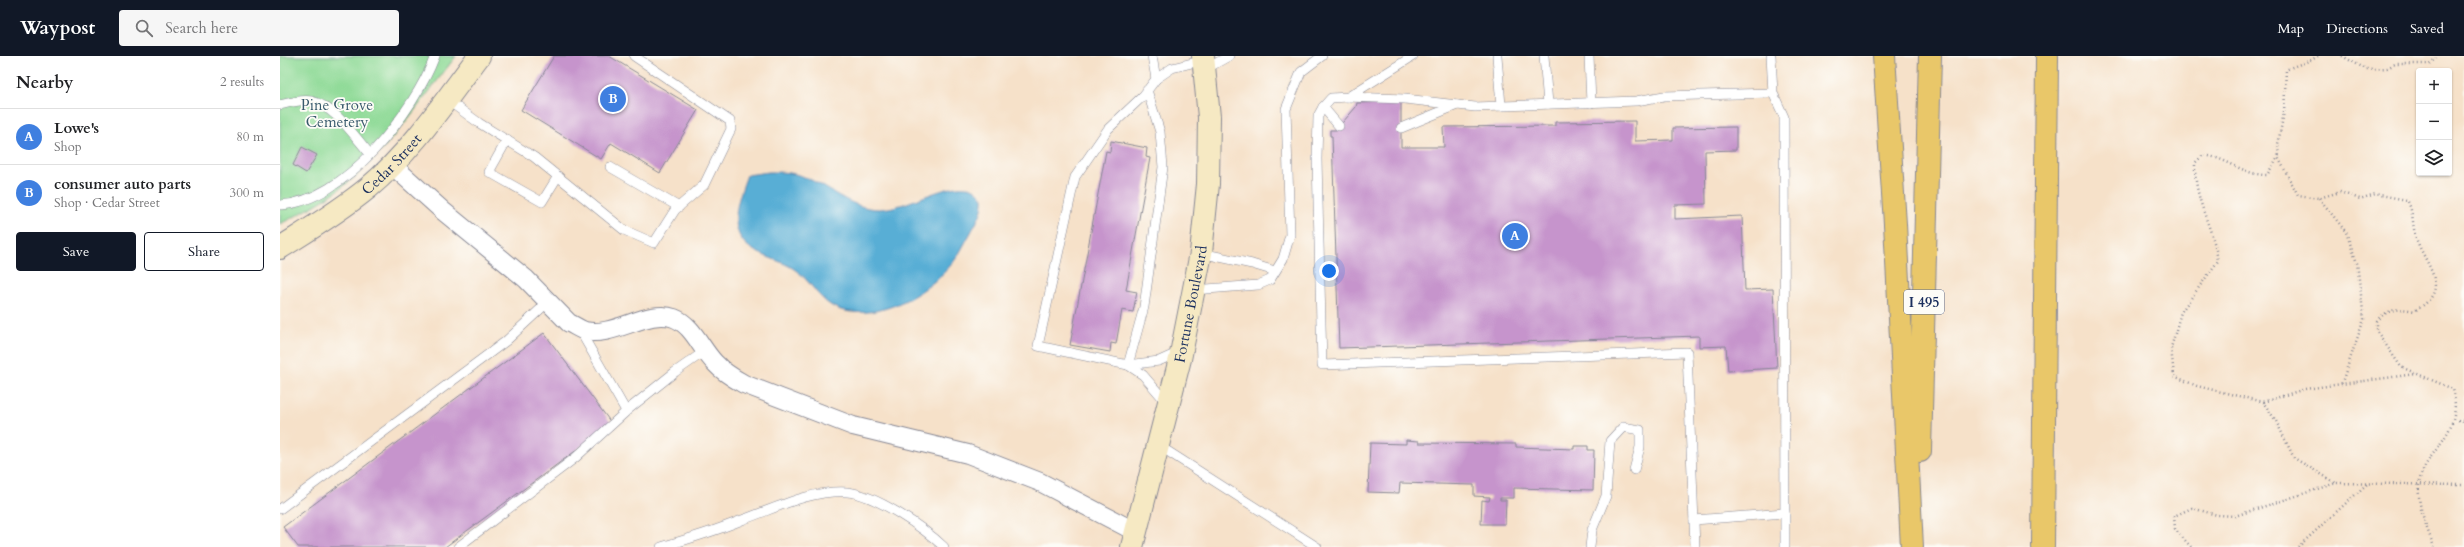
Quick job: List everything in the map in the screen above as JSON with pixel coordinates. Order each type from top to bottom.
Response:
[{"type":"highway","points":[[1884,56],[1895,224],[1912,547]]},
{"type":"highway","name":"I 495","points":[[1918,547],[1930,56]]},
{"type":"highway","points":[[2043,547],[2047,56]]},
{"type":"main road","name":"Cedar Street","points":[[280,248],[339,210],[368,188],[392,165],[479,56]]},
{"type":"main road","name":"Fortune Boulevard","points":[[1134,540],[1182,351],[1201,253],[1208,184],[1209,117],[1203,62]]},
{"type":"street","points":[[392,165],[443,211],[526,279],[569,322],[577,327],[585,331],[599,332],[658,317],[673,317],[684,323],[705,351],[728,374],[744,384],[853,426],[968,454],[1040,482],[1134,540]]},
{"type":"lane","points":[[280,205],[294,204],[318,194],[342,179],[370,154],[407,108],[427,78],[435,56]]},
{"type":"lane","points":[[446,99],[534,157],[624,230],[654,243],[678,207],[704,185],[731,129],[730,121],[634,56]]},
{"type":"lane","points":[[1152,56],[1156,79]]},
{"type":"lane","points":[[1182,351],[1159,361],[1128,365],[1038,346],[1075,176],[1108,129],[1156,79],[1172,68],[1229,56]]},
{"type":"lane","points":[[1194,290],[1258,285],[1270,280],[1283,259],[1290,235],[1286,109],[1301,72],[1322,56]]},
{"type":"lane","points":[[1348,97],[1413,56]]},
{"type":"lane","points":[[1496,56],[1501,106]]},
{"type":"lane","points":[[1544,56],[1548,104]]},
{"type":"lane","points":[[1589,56],[1591,103]]},
{"type":"lane","points":[[1771,56],[1773,93],[1784,117],[1785,547]]},
{"type":"lane","points":[[1128,365],[1144,307],[1163,167],[1160,132],[1147,90]]},
{"type":"lane","points":[[1695,547],[1687,352],[1322,365],[1317,159],[1318,116],[1322,107],[1331,98],[1348,97],[1405,99],[1458,105],[1501,106],[1636,101],[1664,96],[1773,93]]},
{"type":"lane","points":[[280,105],[309,100],[320,104],[336,116],[370,154]]},
{"type":"lane","points":[[1401,128],[1458,105]]},
{"type":"lane","points":[[1322,107],[1339,126]]},
{"type":"lane","points":[[507,140],[489,172],[542,202],[558,176]]},
{"type":"lane","points":[[610,167],[678,207]]},
{"type":"lane","points":[[1201,253],[1275,272]]},
{"type":"lane","points":[[280,509],[506,341],[548,302]]},
{"type":"lane","points":[[577,327],[626,411]]},
{"type":"lane","points":[[458,547],[575,458],[626,411],[675,372],[705,351]]},
{"type":"lane","points":[[1128,365],[1143,375],[1169,405]]},
{"type":"lane","points":[[1590,547],[1592,530],[1606,496],[1610,440],[1624,427],[1640,430],[1640,447],[1634,470]]},
{"type":"lane","points":[[1158,446],[1317,547]]},
{"type":"lane","points":[[661,547],[701,536],[800,498],[822,493],[849,492],[888,507],[944,547]]},
{"type":"lane","points":[[1694,520],[1785,513]]},
{"type":"path","points":[[2342,56],[2366,69],[2373,69],[2387,68],[2395,64],[2429,64],[2439,56]]},
{"type":"path","points":[[2316,57],[2286,70],[2284,112],[2278,144],[2279,154],[2289,181],[2298,195],[2319,198],[2340,192],[2360,199],[2375,194],[2407,200],[2412,210],[2411,223],[2419,247],[2433,270],[2435,292],[2426,304],[2414,311],[2403,308],[2386,312],[2376,321],[2376,330],[2401,367],[2453,389],[2458,400],[2459,411]]},
{"type":"path","points":[[2279,154],[2266,175],[2252,175],[2216,156],[2203,155],[2195,162],[2195,180],[2201,207],[2217,249],[2218,261],[2181,312],[2171,348],[2174,376],[2197,386],[2263,402],[2305,389],[2415,374]]},
{"type":"path","points":[[2319,198],[2346,232],[2357,263],[2364,319],[2341,384]]},
{"type":"path","points":[[2263,402],[2276,421],[2294,458],[2336,483]]},
{"type":"path","points":[[2449,440],[2460,417]]},
{"type":"path","points":[[2458,420],[2464,421]]},
{"type":"path","points":[[2434,547],[2422,509],[2419,485],[2423,472],[2438,455]]},
{"type":"path","points":[[2191,547],[2175,529],[2174,516],[2192,508],[2217,516],[2235,516],[2336,483],[2464,486]]},
{"type":"path","points":[[2298,547],[2367,484]]},
{"type":"green space","name":"Pine Grove Cemetery","points":[[280,56],[456,56],[399,130],[361,171],[343,187],[280,224]]},
{"type":"water","points":[[769,172],[802,176],[845,199],[868,208],[891,208],[936,192],[957,187],[969,187],[974,189],[983,198],[983,203],[977,221],[956,258],[941,276],[929,286],[915,295],[886,308],[871,312],[841,310],[826,302],[806,279],[794,269],[755,251],[745,244],[739,235],[736,226],[737,206],[747,175]]},
{"type":"building","points":[[554,56],[609,56],[698,110],[660,173],[611,143],[601,159],[521,110]]},
{"type":"building","points":[[1401,102],[1401,147],[1444,147],[1443,127],[1555,126],[1555,122],[1635,121],[1635,141],[1673,140],[1673,128],[1736,127],[1736,150],[1705,151],[1706,204],[1675,205],[1675,219],[1742,216],[1745,290],[1773,289],[1777,368],[1728,371],[1726,346],[1699,347],[1699,336],[1339,348],[1332,136],[1330,136],[1330,130],[1336,130],[1356,107],[1357,103]]},
{"type":"building","points":[[1111,141],[1147,148],[1146,157],[1150,158],[1126,290],[1137,292],[1133,312],[1122,310],[1116,344],[1111,343],[1110,352],[1070,345],[1106,151],[1110,152]]},
{"type":"building","points":[[302,147],[317,155],[306,173],[293,165]]},
{"type":"building","points":[[544,333],[612,424],[445,547],[298,547],[283,527]]},
{"type":"building","points":[[1406,440],[1419,441],[1419,443],[1516,444],[1516,447],[1574,449],[1574,446],[1588,446],[1588,450],[1594,450],[1593,490],[1514,488],[1514,498],[1500,498],[1500,500],[1506,500],[1505,524],[1481,524],[1482,500],[1489,501],[1490,497],[1474,496],[1474,485],[1400,483],[1399,493],[1368,492],[1370,443],[1406,444]]},
{"type":"place","name":"consumer auto parts","points":[[613,99]]},
{"type":"place","name":"Lowe's","points":[[1515,236]]}]
